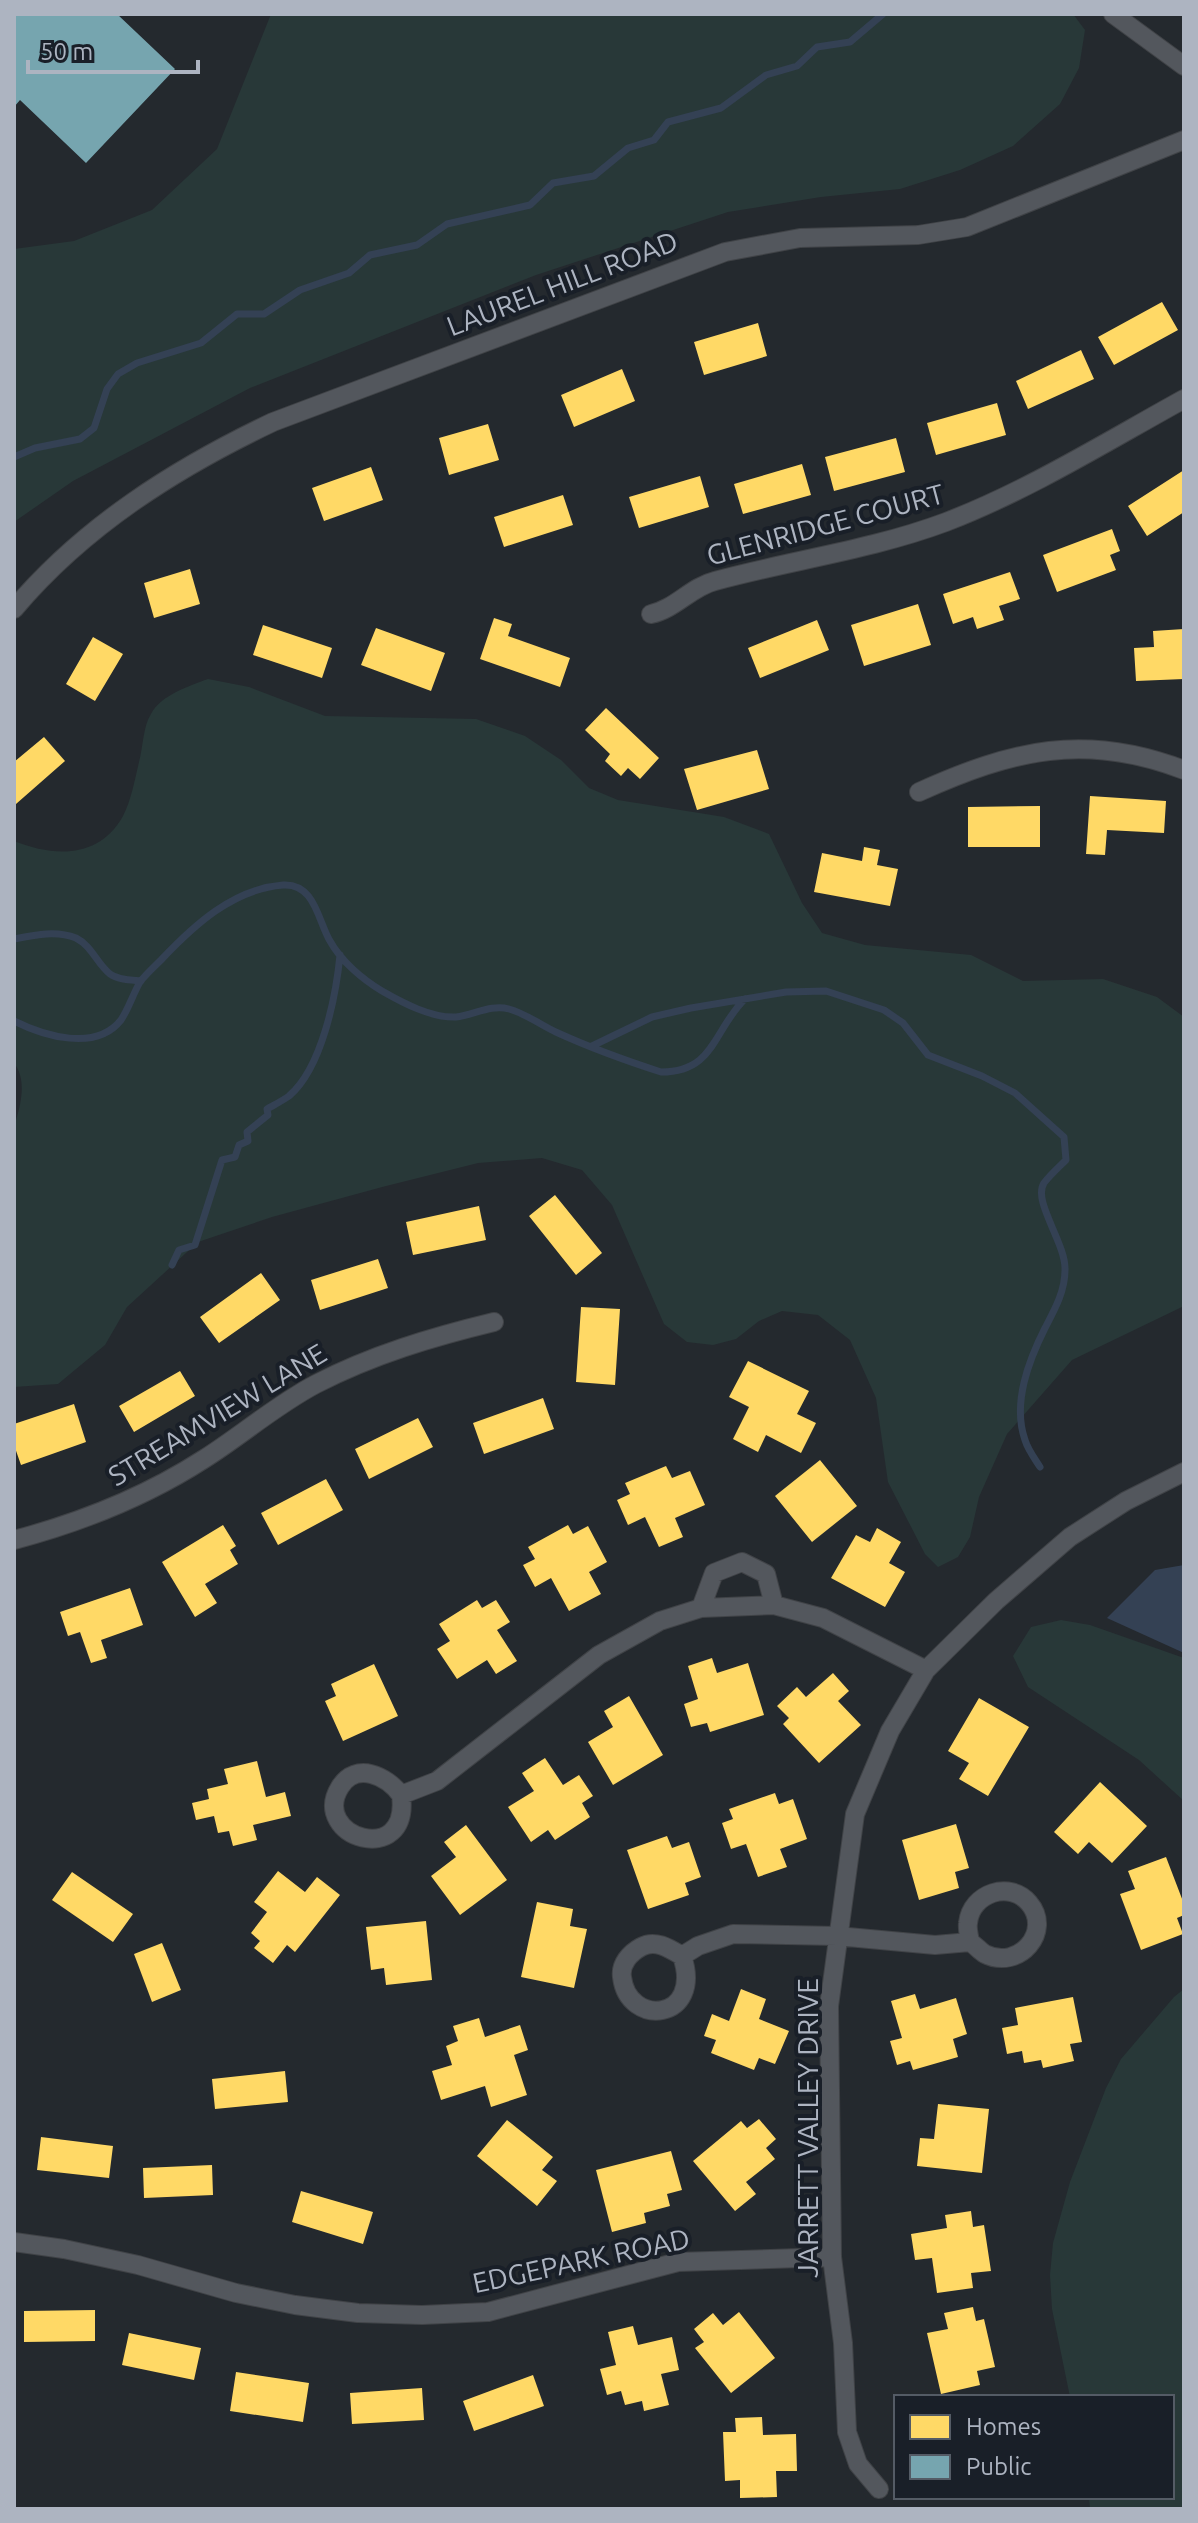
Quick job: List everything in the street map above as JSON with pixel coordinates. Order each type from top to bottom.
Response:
[{"type":"street","points":[[1113,14],[1184,66]]},
{"type":"street","name":"LAUREL HILL ROAD","points":[[14,609],[67,554],[132,501],[216,449],[273,422],[725,252],[800,238],[918,235],[967,227],[1184,140]]},
{"type":"street","name":"GLENRIDGE COURT","points":[[651,614],[666,611],[686,594],[711,582],[847,552],[946,521],[1005,497],[1184,399]]},
{"type":"street","points":[[919,792],[1002,759],[1053,749],[1136,755],[1184,770]]},
{"type":"street","name":"STREAMVIEW LANE","points":[[14,1540],[105,1511],[163,1485],[285,1402],[360,1363],[428,1338],[494,1322]]},
{"type":"street","name":"JARRETT VALLEY DRIVE","points":[[879,2489],[858,2464],[847,2432],[843,2343],[832,2257],[829,2006],[855,1814],[890,1731],[926,1670],[996,1601],[1070,1537],[1126,1501],[1184,1472]]},
{"type":"street","points":[[701,1608],[714,1573],[742,1562],[766,1574],[774,1605]]},
{"type":"street","points":[[401,1795],[437,1781],[599,1655],[660,1621],[701,1608],[774,1605],[823,1618],[926,1670]]},
{"type":"street","points":[[682,1956],[698,1946],[733,1934],[837,1936],[935,1945],[970,1942]]},
{"type":"street","name":"EDGEPARK ROAD","points":[[14,2242],[123,2262],[236,2293],[295,2305],[358,2313],[422,2315],[488,2312],[678,2262],[832,2257]]},
{"type":"shaded area","points":[[271,14],[1073,14],[1085,30],[1079,68],[1060,104],[1013,146],[960,170],[900,189],[821,197],[728,212],[536,275],[250,388],[73,481],[14,522],[14,249],[74,241],[152,210],[217,149]]},
{"type":"shaded area","points":[[208,679],[249,687],[325,716],[476,719],[525,736],[561,760],[589,788],[618,800],[724,817],[769,834],[802,903],[822,933],[865,945],[971,955],[1023,981],[1103,979],[1157,997],[1184,1017],[1184,1306],[1072,1360],[1007,1434],[979,1497],[970,1537],[958,1557],[938,1567],[925,1554],[888,1482],[876,1398],[850,1340],[818,1315],[782,1311],[759,1321],[736,1339],[713,1345],[687,1342],[664,1324],[612,1205],[582,1170],[542,1158],[478,1163],[272,1217],[198,1242],[127,1307],[105,1345],[58,1384],[14,1387],[14,1127],[22,1086],[14,1063],[14,841],[45,850],[74,851],[89,847],[113,830],[126,810],[151,714],[168,696]]},
{"type":"shaded area","points":[[1061,1620],[1090,1625],[1184,1658],[1184,1801],[1139,1760],[1028,1687],[1013,1656],[1031,1627]]},
{"type":"shaded area","points":[[1184,1989],[1184,2509],[1090,2509],[1089,2499],[1174,2499],[1174,2395],[1070,2395],[1052,2309],[1050,2275],[1053,2243],[1070,2182],[1106,2088],[1121,2059]]},
{"type":"water","points":[[1184,1565],[1184,1653],[1107,1618],[1155,1570]]},
{"type":"building: Homes","points":[[1162,302],[1178,330],[1114,365],[1098,337]]},
{"type":"building: Homes","points":[[758,323],[767,356],[704,375],[694,342]]},
{"type":"building: Homes","points":[[1081,350],[1094,379],[1028,409],[1016,381]]},
{"type":"building: Homes","points":[[622,369],[635,401],[574,427],[561,395]]},
{"type":"building: Homes","points":[[997,403],[1006,435],[936,455],[927,423]]},
{"type":"building: Homes","points":[[488,424],[499,460],[449,475],[439,438]]},
{"type":"building: Homes","points":[[896,438],[905,472],[834,491],[825,457]]},
{"type":"building: Homes","points":[[802,464],[811,495],[743,514],[734,484]]},
{"type":"building: Homes","points":[[371,467],[383,500],[324,521],[312,488]]},
{"type":"building: Homes","points":[[1184,470],[1184,512],[1147,536],[1128,506]]},
{"type":"building: Homes","points":[[700,476],[709,507],[639,528],[629,497]]},
{"type":"building: Homes","points":[[563,495],[573,525],[504,547],[494,517]]},
{"type":"building: Homes","points":[[1112,529],[1120,551],[1110,555],[1116,570],[1057,592],[1043,555]]},
{"type":"building: Homes","points":[[190,569],[200,604],[154,618],[144,583]]},
{"type":"building: Homes","points":[[1010,572],[1020,599],[999,606],[1004,620],[977,629],[973,617],[953,624],[943,594]]},
{"type":"building: Homes","points":[[918,604],[931,645],[864,666],[851,625]]},
{"type":"building: Homes","points":[[494,618],[512,624],[508,636],[570,658],[560,687],[480,659]]},
{"type":"building: Homes","points":[[817,620],[829,650],[760,678],[748,648]]},
{"type":"building: Homes","points":[[263,625],[332,648],[322,678],[253,655]]},
{"type":"building: Homes","points":[[376,628],[445,653],[431,691],[361,665]]},
{"type":"building: Homes","points":[[1184,629],[1184,679],[1136,681],[1134,648],[1154,647],[1153,631]]},
{"type":"building: Homes","points":[[93,637],[123,654],[95,701],[66,684]]},
{"type":"building: Homes","points":[[606,708],[659,758],[640,779],[628,768],[621,776],[605,761],[610,754],[585,730]]},
{"type":"building: Homes","points":[[44,737],[65,761],[16,804],[14,762]]},
{"type":"building: Homes","points":[[757,750],[769,789],[697,810],[684,769]]},
{"type":"building: Homes","points":[[1090,796],[1166,801],[1164,833],[1107,830],[1105,855],[1086,854]]},
{"type":"building: Homes","points":[[1040,806],[1040,847],[968,847],[968,807]]},
{"type":"building: Homes","points":[[864,847],[880,850],[877,865],[898,869],[890,906],[814,892],[822,853],[862,861]]},
{"type":"building: Homes","points":[[555,1195],[602,1253],[576,1275],[529,1216]]},
{"type":"building: Homes","points":[[479,1206],[486,1240],[413,1255],[406,1222]]},
{"type":"building: Homes","points":[[378,1259],[388,1288],[320,1310],[311,1280]]},
{"type":"building: Homes","points":[[261,1273],[280,1300],[219,1343],[200,1317]]},
{"type":"building: Homes","points":[[581,1307],[620,1309],[615,1385],[576,1382]]},
{"type":"building: Homes","points":[[748,1361],[809,1391],[797,1414],[816,1423],[801,1453],[766,1435],[758,1452],[733,1439],[749,1407],[729,1397]]},
{"type":"building: Homes","points":[[180,1371],[195,1396],[134,1432],[119,1406]]},
{"type":"building: Homes","points":[[543,1398],[554,1429],[484,1454],[473,1423]]},
{"type":"building: Homes","points":[[74,1404],[86,1442],[21,1465],[14,1445],[14,1424]]},
{"type":"building: Homes","points":[[418,1418],[433,1447],[369,1479],[355,1449]]},
{"type":"building: Homes","points":[[820,1460],[857,1506],[812,1542],[775,1496]]},
{"type":"building: Homes","points":[[666,1466],[672,1478],[690,1471],[705,1505],[675,1518],[683,1537],[659,1547],[645,1517],[628,1525],[617,1500],[630,1494],[625,1483]]},
{"type":"building: Homes","points":[[326,1479],[343,1510],[278,1545],[261,1513]]},
{"type":"building: Homes","points":[[223,1525],[236,1546],[230,1550],[238,1564],[205,1584],[217,1603],[195,1617],[162,1562]]},
{"type":"building: Homes","points":[[568,1525],[573,1534],[588,1526],[607,1562],[589,1572],[601,1594],[569,1611],[551,1578],[535,1587],[523,1565],[535,1559],[528,1547]]},
{"type":"building: Homes","points":[[877,1528],[901,1542],[889,1563],[905,1572],[885,1607],[831,1578],[856,1535],[870,1542]]},
{"type":"building: Homes","points":[[130,1588],[143,1625],[101,1640],[107,1658],[91,1663],[80,1632],[68,1636],[60,1612]]},
{"type":"building: Homes","points":[[477,1600],[482,1608],[496,1600],[510,1622],[497,1630],[517,1661],[496,1674],[487,1660],[457,1679],[437,1649],[450,1641],[439,1624]]},
{"type":"building: Homes","points":[[712,1658],[717,1673],[748,1663],[764,1715],[710,1732],[707,1723],[691,1727],[684,1704],[698,1699],[688,1666]]},
{"type":"building: Homes","points":[[374,1664],[398,1716],[343,1741],[325,1701],[336,1696],[331,1684]]},
{"type":"building: Homes","points":[[833,1673],[849,1691],[838,1701],[861,1725],[819,1763],[783,1724],[789,1718],[777,1706],[797,1687],[806,1697]]},
{"type":"building: Homes","points":[[629,1696],[663,1755],[613,1785],[588,1742],[613,1727],[604,1711]]},
{"type":"building: Homes","points":[[979,1698],[1029,1727],[988,1796],[959,1779],[969,1763],[948,1751]]},
{"type":"building: Homes","points":[[545,1758],[563,1785],[579,1775],[593,1796],[582,1803],[590,1817],[555,1840],[548,1830],[531,1842],[508,1807],[534,1791],[522,1773]]},
{"type":"building: Homes","points":[[257,1761],[266,1797],[285,1792],[291,1816],[253,1825],[257,1840],[233,1846],[229,1831],[218,1833],[214,1816],[196,1820],[192,1803],[209,1799],[207,1789],[228,1784],[224,1769]]},
{"type":"building: Homes","points":[[1100,1782],[1147,1826],[1112,1863],[1089,1842],[1078,1854],[1054,1832]]},
{"type":"building: Homes","points":[[775,1793],[779,1804],[793,1799],[807,1839],[780,1849],[787,1867],[758,1877],[746,1844],[731,1849],[722,1823],[733,1819],[729,1809]]},
{"type":"building: Homes","points":[[956,1824],[969,1868],[955,1872],[959,1888],[919,1900],[902,1840]]},
{"type":"building: Homes","points":[[466,1825],[507,1880],[460,1915],[431,1876],[456,1857],[444,1842]]},
{"type":"building: Homes","points":[[667,1836],[672,1848],[689,1842],[701,1877],[685,1883],[689,1895],[648,1909],[627,1850]]},
{"type":"building: Homes","points":[[1166,1857],[1184,1904],[1184,1915],[1177,1918],[1183,1934],[1141,1950],[1120,1894],[1135,1889],[1128,1871]]},
{"type":"building: Homes","points":[[278,1871],[305,1892],[317,1877],[340,1895],[295,1952],[287,1945],[273,1963],[254,1948],[260,1941],[251,1933],[267,1912],[254,1902]]},
{"type":"building: Homes","points":[[72,1872],[133,1914],[113,1942],[52,1900]]},
{"type":"building: Homes","points":[[537,1902],[573,1909],[570,1926],[587,1929],[574,1988],[521,1977]]},
{"type":"building: Homes","points":[[426,1921],[432,1980],[386,1985],[384,1968],[371,1970],[366,1927]]},
{"type":"building: Homes","points":[[162,1943],[181,1990],[152,2002],[134,1954]]},
{"type":"building: Homes","points":[[741,1989],[766,1999],[759,2019],[789,2031],[775,2064],[759,2058],[754,2070],[711,2053],[716,2040],[704,2036],[712,2014],[729,2021]]},
{"type":"building: Homes","points":[[915,1994],[920,2009],[956,1998],[967,2034],[953,2039],[958,2057],[913,2070],[910,2061],[897,2065],[890,2041],[902,2038],[891,2001]]},
{"type":"building: Homes","points":[[1073,1997],[1082,2042],[1070,2044],[1074,2061],[1043,2068],[1041,2060],[1024,2063],[1022,2051],[1007,2054],[1002,2028],[1018,2025],[1015,2008]]},
{"type":"building: Homes","points":[[479,2018],[485,2037],[520,2025],[528,2050],[514,2055],[527,2095],[491,2107],[485,2086],[441,2100],[432,2071],[452,2065],[446,2046],[458,2041],[453,2026]]},
{"type":"building: Homes","points":[[285,2071],[288,2102],[215,2109],[212,2079]]},
{"type":"building: Homes","points":[[938,2104],[989,2109],[982,2173],[917,2166],[920,2138],[934,2139]]},
{"type":"building: Homes","points":[[759,2119],[776,2139],[766,2148],[775,2159],[746,2182],[756,2194],[735,2211],[693,2161],[741,2121],[747,2128]]},
{"type":"building: Homes","points":[[507,2120],[553,2157],[542,2170],[557,2181],[537,2206],[477,2156]]},
{"type":"building: Homes","points":[[41,2137],[113,2146],[109,2178],[37,2170]]},
{"type":"building: Homes","points":[[671,2151],[682,2190],[667,2194],[670,2206],[644,2213],[646,2223],[612,2232],[596,2170]]},
{"type":"building: Homes","points":[[212,2165],[213,2195],[144,2198],[143,2168]]},
{"type":"building: Homes","points":[[301,2191],[373,2212],[363,2244],[292,2222]]},
{"type":"building: Homes","points":[[971,2211],[973,2227],[984,2225],[991,2271],[971,2273],[973,2288],[937,2293],[932,2258],[915,2260],[911,2234],[947,2228],[945,2215]]},
{"type":"building: Homes","points":[[973,2307],[976,2321],[984,2319],[995,2367],[977,2371],[980,2385],[941,2394],[927,2333],[948,2329],[944,2313]]},
{"type":"building: Homes","points":[[95,2310],[95,2341],[24,2342],[24,2311]]},
{"type":"building: Homes","points":[[739,2312],[775,2358],[731,2393],[695,2348],[704,2342],[694,2329],[713,2313],[723,2325]]},
{"type":"building: Homes","points":[[633,2326],[638,2345],[672,2337],[679,2370],[661,2374],[669,2405],[644,2411],[642,2401],[625,2405],[621,2391],[607,2395],[600,2369],[616,2365],[608,2332]]},
{"type":"building: Homes","points":[[129,2333],[201,2348],[194,2380],[122,2365]]},
{"type":"building: Homes","points":[[236,2372],[309,2383],[303,2422],[230,2411]]},
{"type":"building: Homes","points":[[533,2375],[544,2406],[474,2431],[463,2401]]},
{"type":"building: Homes","points":[[422,2388],[424,2420],[352,2424],[350,2393]]},
{"type":"building: Homes","points":[[762,2417],[763,2435],[796,2434],[797,2471],[776,2471],[777,2497],[740,2498],[740,2480],[725,2481],[723,2432],[736,2432],[735,2418]]},
{"type":"building: Public","points":[[14,14],[117,14],[175,69],[86,163],[20,100],[14,107]]},
{"type":"waterway","points":[[14,457],[35,448],[80,439],[94,428],[107,389],[118,374],[137,363],[201,343],[237,314],[264,314],[300,290],[349,273],[370,255],[417,245],[447,224],[530,205],[553,183],[594,176],[628,148],[654,140],[668,122],[721,108],[766,75],[797,66],[817,47],[850,42],[883,14]]},
{"type":"waterway","points":[[14,1021],[40,1032],[69,1038],[98,1036],[110,1030],[121,1020],[142,979],[201,922],[247,893],[283,885],[294,886],[309,897],[330,941],[346,962],[367,981],[399,1000],[447,1017],[496,1008],[509,1009],[583,1044],[661,1072],[679,1070],[703,1057],[745,999]]},
{"type":"waterway","points":[[14,939],[53,934],[76,938],[110,974],[121,979],[141,981]]},
{"type":"waterway","points":[[172,1265],[179,1250],[195,1245],[222,1160],[235,1157],[239,1145],[248,1141],[247,1132],[268,1115],[267,1109],[289,1096],[301,1084],[310,1068],[331,1010],[340,955]]},
{"type":"waterway","points":[[592,1046],[652,1017],[786,992],[826,991],[884,1010],[903,1023],[928,1055],[1015,1093],[1064,1137],[1066,1160],[1046,1180],[1041,1191],[1064,1259],[1065,1278],[1059,1300],[1028,1368],[1021,1397],[1021,1426],[1040,1467]]}]
